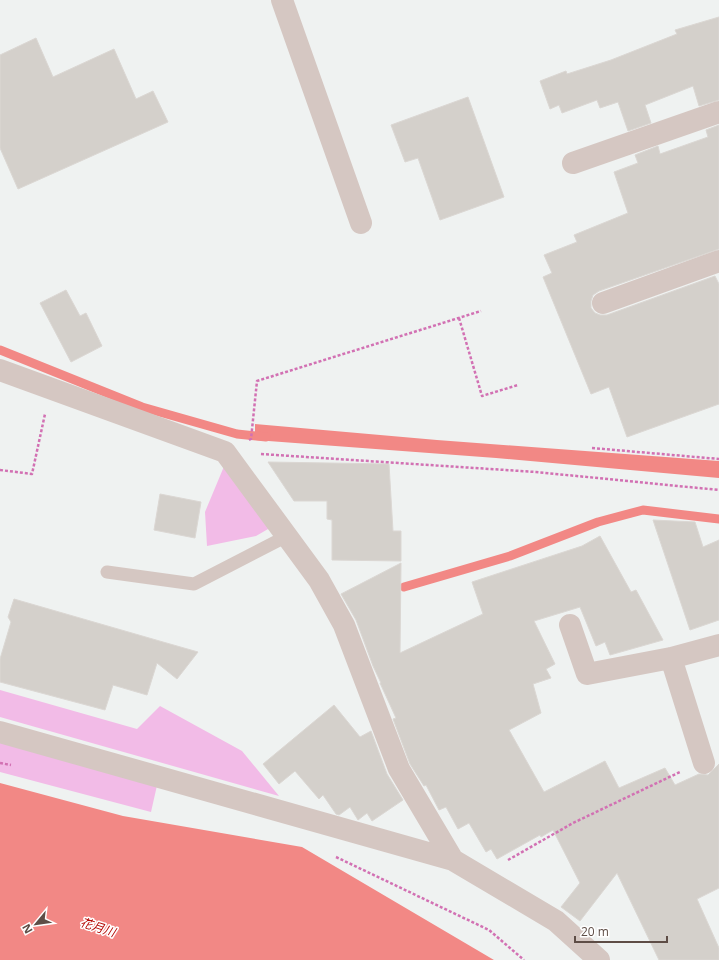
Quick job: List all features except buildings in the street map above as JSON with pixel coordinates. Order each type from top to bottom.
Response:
[{"type":"street","points":[[282,0],[361,223]]},
{"type":"street","points":[[573,163],[719,112]]},
{"type":"street","points":[[603,303],[719,261]]},
{"type":"street","points":[[0,370],[225,452],[319,580],[344,625],[399,769],[453,860]]},
{"type":"street","points":[[570,625],[587,674],[671,658],[719,645]]},
{"type":"street","points":[[671,658],[704,763]]},
{"type":"street","points":[[0,732],[453,860],[556,921],[599,960]]},
{"type":"lane","points":[[107,572],[194,584],[287,536]]},
{"type":"path","points":[[251,439],[257,381],[482,311]]},
{"type":"path","points":[[459,318],[482,396],[518,385]]},
{"type":"path","points":[[0,470],[32,474],[50,388]]},
{"type":"path","points":[[592,448],[719,459]]},
{"type":"path","points":[[225,452],[536,472],[719,490]]},
{"type":"path","points":[[0,763],[15,767]]},
{"type":"path","points":[[480,876],[573,823],[665,778],[704,763]]},
{"type":"path","points":[[334,856],[489,930],[524,960]]},
{"type":"shaded area","points":[[225,464],[275,525],[256,536],[207,546],[205,512]]},
{"type":"shaded area","points":[[0,690],[137,729],[160,706],[242,751],[279,796],[0,717]]},
{"type":"shaded area","points":[[0,741],[158,781],[151,812],[0,772]]},
{"type":"water","points":[[255,424],[437,440],[719,461],[719,478],[496,458],[255,440]]},
{"type":"water","name":"花月川","points":[[0,783],[123,816],[302,847],[494,960],[0,960]]},
{"type":"waterway","points":[[0,350],[142,407],[237,434],[266,437]]},
{"type":"waterway","points":[[404,587],[510,556],[598,522],[643,510],[719,519]]}]
